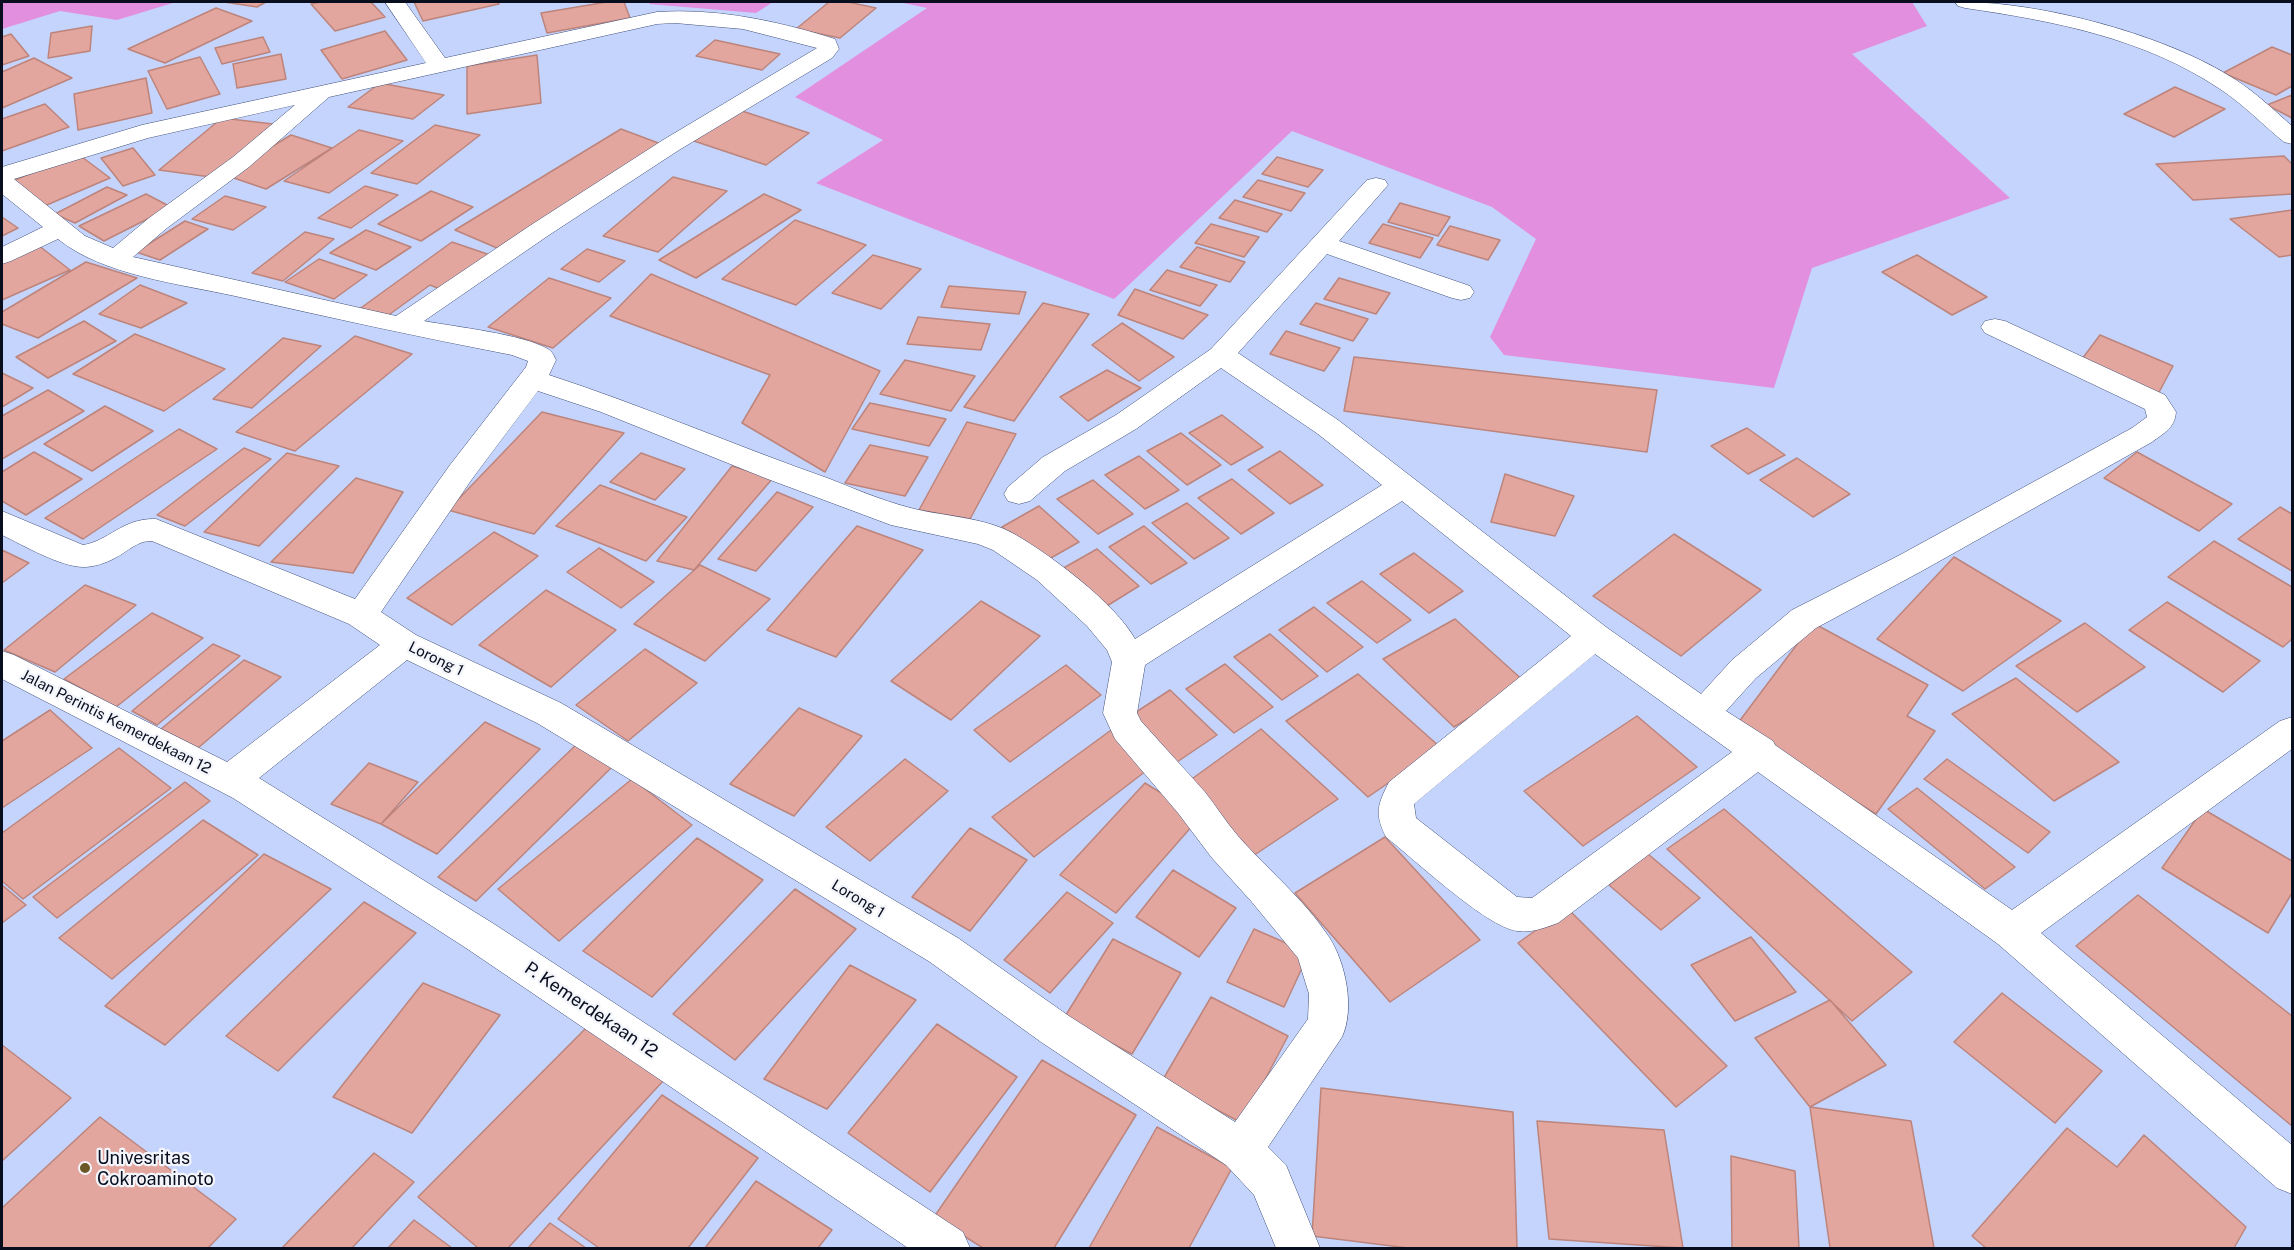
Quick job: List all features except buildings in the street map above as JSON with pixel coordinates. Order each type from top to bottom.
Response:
[{"type":"street","points":[[395,2],[439,66]]},
{"type":"street","points":[[1965,2],[2082,23],[2118,33],[2160,49],[2196,65],[2229,85],[2292,137]]},
{"type":"street","points":[[2,176],[142,132],[674,16],[764,28],[827,44],[828,49],[540,230],[401,325]]},
{"type":"street","points":[[114,260],[158,223],[241,162],[323,92]]},
{"type":"street","points":[[2,182],[85,247],[114,260],[401,325],[531,351],[542,360],[540,368],[461,472],[361,615]]},
{"type":"street","points":[[1019,494],[1054,465],[1126,422],[1221,355],[1376,185]]},
{"type":"street","points":[[2,256],[60,229]]},
{"type":"street","points":[[1324,244],[1461,292]]},
{"type":"street","points":[[1705,712],[1744,669],[1804,619],[1909,564],[2142,435],[2161,421],[2162,411],[2155,402],[1995,327]]},
{"type":"street","points":[[1221,355],[1328,427],[1594,636],[1761,751],[2012,932],[2292,1173]]},
{"type":"street","points":[[532,379],[611,405],[776,471],[902,517],[984,534],[1004,542],[1048,572],[1099,617],[1122,644],[1129,662],[1120,713],[1127,729],[1191,802],[1225,847],[1315,950],[1329,994],[1328,1024],[1241,1150]]},
{"type":"street","points":[[1134,656],[1402,487]]},
{"type":"street","name":"Lorong 1","points":[[2,522],[83,556],[105,549],[138,531],[156,530],[361,615],[404,644],[549,713],[944,950],[1055,1029],[1241,1150],[1270,1180],[1298,1248]]},
{"type":"street","points":[[1594,636],[1402,792],[1396,804],[1399,826],[1492,902],[1515,914],[1532,915],[1544,910],[1761,751]]},
{"type":"street","points":[[230,780],[404,644]]},
{"type":"street","name":"Jalan Perintis Kemerdekaan 12","points":[[2,664],[230,780]]},
{"type":"street","points":[[2012,932],[2292,731]]},
{"type":"street","name":"P. Kemerdekaan 12","points":[[230,780],[480,936],[947,1248]]},
{"type":"shaded area","points":[[2,2],[176,2],[117,20],[60,11],[2,29]]},
{"type":"shaded area","points":[[651,2],[773,2],[756,13],[649,4]]},
{"type":"shaded area","points":[[899,2],[1912,2],[1927,26],[1852,54],[2010,198],[1812,268],[1774,388],[1504,355],[1490,337],[1536,239],[1492,207],[1292,131],[1114,299],[816,183],[883,140],[795,97],[927,8]]},
{"type":"place","name":"Univesritas Cokroaminoto","points":[[85,1168]]}]
